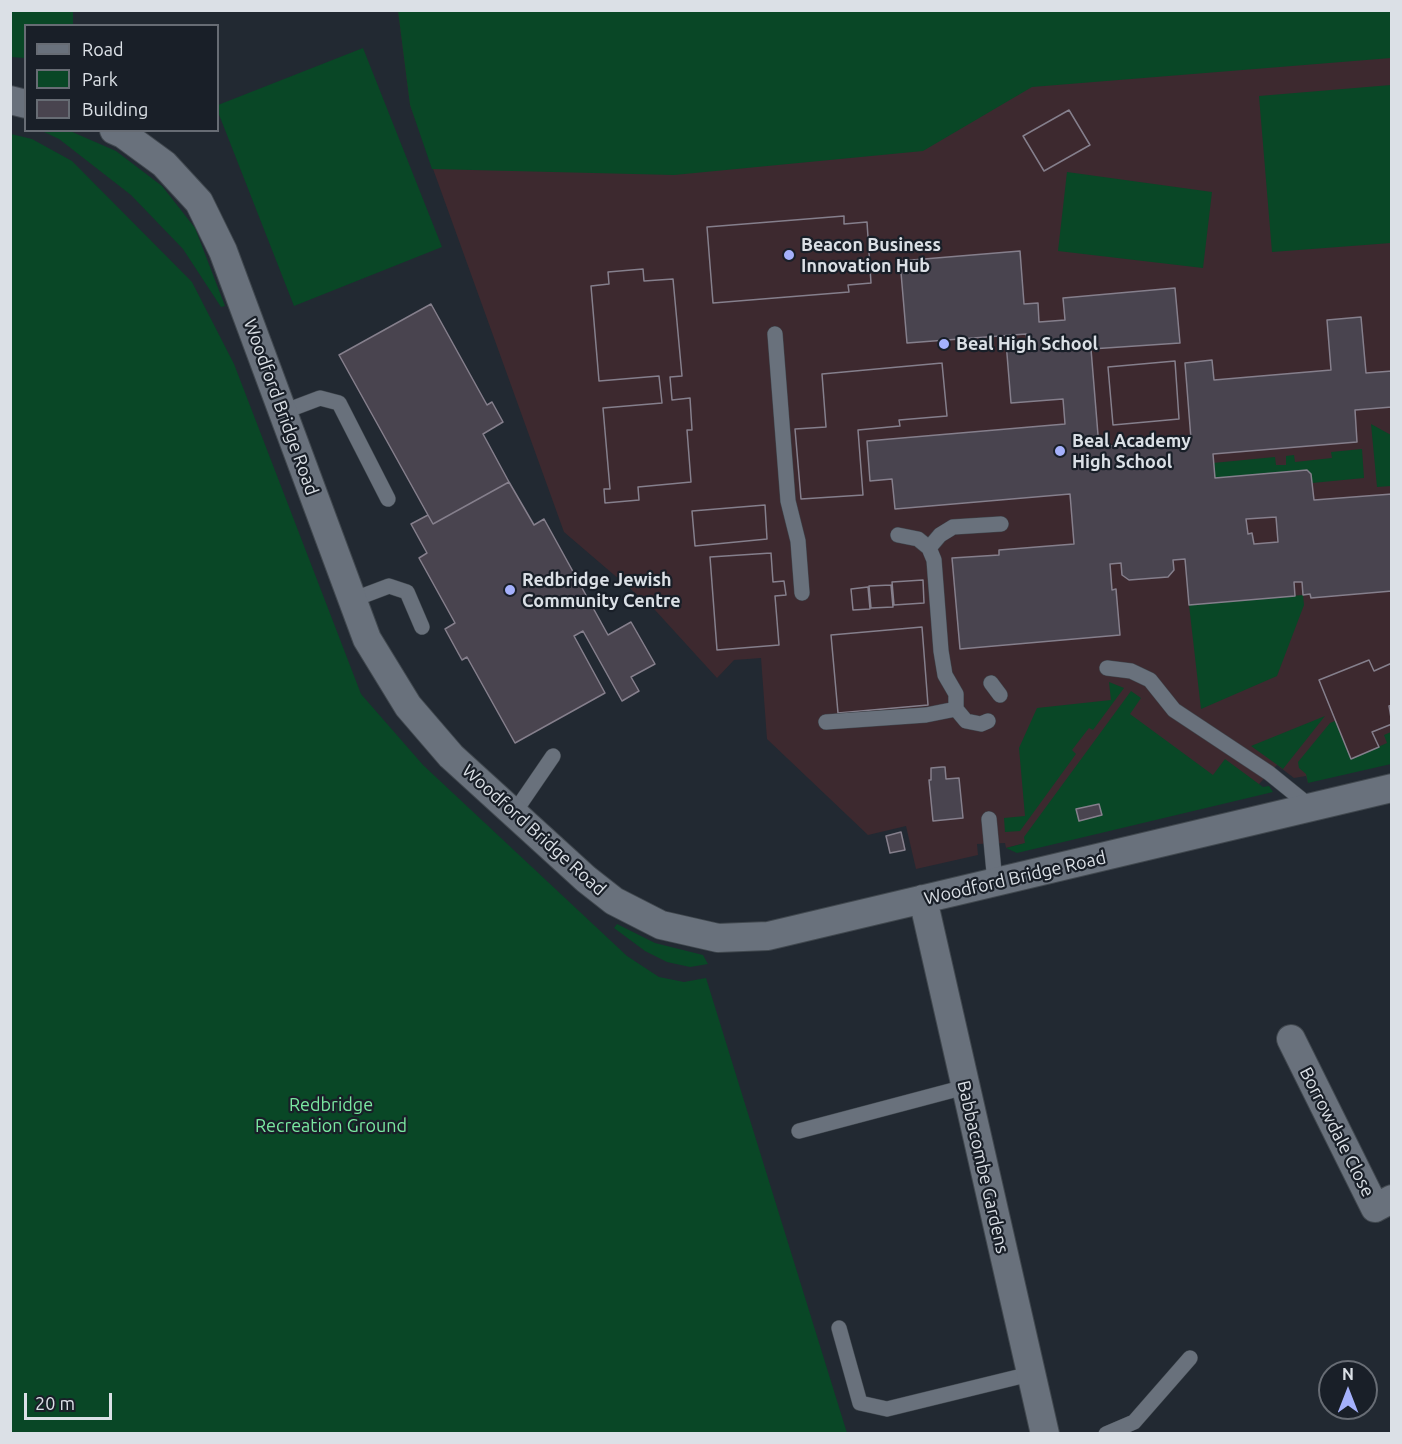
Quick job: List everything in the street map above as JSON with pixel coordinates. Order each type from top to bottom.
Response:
[{"type":"street","name":"Woodford Bridge Road","points":[[117,132],[164,164],[199,202],[223,251],[367,639],[408,706],[451,756],[614,901],[661,925],[718,938],[768,936],[1392,788]]},
{"type":"street","name":"Babbacombe Gardens","points":[[923,899],[1045,1434]]},
{"type":"street","name":"Borrowdale Close","points":[[1290,1039],[1375,1208],[1392,1198]]},
{"type":"lane","points":[[775,334],[788,501],[798,541],[802,592]]},
{"type":"lane","points":[[283,412],[320,398],[339,403],[387,499]]},
{"type":"lane","points":[[929,548],[940,535],[953,527],[1001,524]]},
{"type":"lane","points":[[898,535],[918,539],[929,548],[934,560],[945,675],[966,721],[981,724],[988,722]]},
{"type":"lane","points":[[352,600],[389,586],[407,592],[422,627]]},
{"type":"lane","points":[[1107,668],[1131,671],[1150,680],[1174,710],[1269,773],[1311,807]]},
{"type":"lane","points":[[826,722],[926,715],[956,701]]},
{"type":"lane","points":[[514,813],[553,756]]},
{"type":"lane","points":[[989,819],[995,883]]},
{"type":"lane","points":[[799,1131],[965,1087]]},
{"type":"lane","points":[[838,1328],[860,1402],[886,1409],[1030,1374]]},
{"type":"lane","points":[[1106,1434],[1134,1422],[1190,1358]]},
{"type":"shaded area","name":"Beal High School","points":[[398,11],[1391,11],[1391,758],[1308,783],[1306,776],[1294,778],[1277,765],[1259,784],[1260,787],[1006,848],[1005,843],[977,844],[978,855],[916,869],[906,826],[868,835],[767,739],[761,658],[734,660],[717,678],[655,610],[564,532],[410,105]]},
{"type":"green space","points":[[1391,10],[1391,58],[1032,87],[923,151],[674,175],[432,169],[410,105],[398,11]]},
{"type":"green space","points":[[10,11],[73,11],[73,24],[24,24],[24,58],[11,57]]},
{"type":"green space","points":[[363,48],[442,247],[294,306],[219,115],[219,105]]},
{"type":"green space","points":[[1391,85],[1391,243],[1272,252],[1259,96]]},
{"type":"green space","points":[[44,132],[72,132],[116,151],[162,186],[195,228],[225,306],[221,307],[183,249],[131,195],[59,139]]},
{"type":"green space","name":"Redbridge Recreation Ground","points":[[11,134],[32,139],[72,161],[192,282],[234,364],[361,694],[423,765],[627,956],[659,977],[684,982],[706,978],[847,1433],[11,1433]]},
{"type":"green space","points":[[1067,172],[1212,192],[1203,268],[1058,251]]},
{"type":"green space","points":[[1371,424],[1391,435],[1391,486],[1377,487]]},
{"type":"green space","points":[[1362,449],[1364,478],[1312,483],[1311,474],[1307,470],[1215,478],[1213,463],[1275,457],[1276,465],[1286,465],[1286,456],[1294,455],[1295,462],[1332,458],[1331,452]]},
{"type":"green space","points":[[1303,595],[1304,605],[1277,676],[1201,709],[1189,605]]},
{"type":"green space","points":[[1109,682],[1124,688],[1093,730],[1089,728],[1072,750],[1076,754],[1020,831],[1005,832],[1004,818],[1025,816],[1019,748],[1037,708],[1111,700]]},
{"type":"green space","points":[[1131,691],[1141,698],[1130,714],[1213,775],[1225,759],[1263,787],[1269,786],[1273,792],[1017,853],[1006,848],[1025,843],[1024,837]]},
{"type":"green space","points":[[1325,716],[1283,769],[1251,746]]},
{"type":"green space","points":[[1335,721],[1351,759],[1387,743],[1384,735],[1391,732],[1391,764],[1308,783],[1306,774],[1299,768],[1298,762],[1330,723]]},
{"type":"green space","points":[[617,924],[655,943],[703,955],[708,964],[690,967],[667,962],[645,951],[614,928]]},
{"type":"building","points":[[1069,110],[1090,145],[1044,171],[1023,136]]},
{"type":"building","points":[[1069,110],[1090,145],[1044,171],[1023,136]]},
{"type":"building","name":"Beacon Business Innovation Hub","points":[[844,216],[844,224],[867,222],[871,283],[848,285],[849,292],[713,303],[707,227]]},
{"type":"building","name":"Beacon Business Innovation Hub","points":[[844,216],[844,224],[867,222],[871,283],[848,285],[849,292],[713,303],[707,227]]},
{"type":"building","name":"Beal Academy High School","points":[[1020,251],[1024,304],[1038,303],[1039,322],[1065,320],[1063,298],[1175,288],[1180,343],[1091,349],[1099,447],[1191,439],[1185,363],[1212,360],[1214,380],[1331,370],[1327,320],[1361,317],[1366,373],[1392,371],[1392,407],[1355,410],[1357,442],[1213,454],[1215,478],[1307,470],[1311,474],[1314,500],[1392,494],[1392,591],[1311,598],[1310,594],[1303,595],[1302,582],[1294,582],[1295,596],[1189,605],[1185,559],[1173,560],[1174,570],[1168,577],[1129,580],[1122,575],[1121,563],[1110,564],[1112,590],[1116,589],[1120,635],[960,649],[952,558],[999,555],[999,550],[1074,544],[1070,494],[895,509],[892,479],[870,481],[867,441],[1065,424],[1063,399],[1011,403],[1006,342],[1027,340],[1026,334],[907,343],[900,261]],"holes":[[[1276,517],[1278,542],[1254,544],[1252,533],[1248,534],[1246,519]]]},
{"type":"building","points":[[643,269],[644,281],[673,279],[682,376],[670,377],[672,400],[690,398],[692,430],[687,430],[691,482],[638,487],[639,500],[605,503],[604,489],[610,489],[603,408],[662,403],[659,376],[599,381],[591,286],[609,284],[608,272]]},
{"type":"building","points":[[643,269],[644,281],[673,279],[682,376],[670,377],[672,400],[690,398],[692,430],[687,430],[691,482],[638,487],[639,500],[605,503],[604,489],[610,489],[603,408],[662,403],[659,376],[599,381],[591,286],[609,284],[608,272]]},
{"type":"building","points":[[431,304],[487,405],[492,402],[503,422],[483,434],[509,482],[433,524],[339,355]]},
{"type":"building","name":"Beal Academy High School","points":[[1175,361],[1179,419],[1113,425],[1108,367]]},
{"type":"building","name":"Beal Academy High School","points":[[1175,361],[1179,419],[1113,425],[1108,367]]},
{"type":"building","points":[[942,363],[947,416],[899,420],[900,426],[858,430],[863,495],[801,499],[795,429],[826,427],[822,374]]},
{"type":"building","points":[[942,363],[947,416],[899,420],[900,426],[858,430],[863,495],[801,499],[795,429],[826,427],[822,374]]},
{"type":"building","name":"Redbridge Jewish Community Centre","points":[[509,482],[534,525],[544,519],[608,635],[631,622],[655,664],[631,677],[639,691],[622,701],[583,631],[574,636],[605,693],[515,743],[467,657],[462,660],[445,629],[455,623],[419,558],[427,553],[411,524],[428,515],[433,524]]},
{"type":"building","points":[[765,505],[767,539],[695,546],[692,511]]},
{"type":"building","points":[[765,505],[767,539],[695,546],[692,511]]},
{"type":"building","points":[[771,553],[773,582],[784,581],[786,595],[775,596],[779,645],[717,650],[710,557]]},
{"type":"building","points":[[771,553],[773,582],[784,581],[786,595],[775,596],[779,645],[717,650],[710,557]]},
{"type":"building","points":[[923,580],[924,603],[894,605],[892,582]]},
{"type":"building","points":[[923,580],[924,603],[894,605],[892,582]]},
{"type":"building","points":[[891,585],[893,607],[871,608],[869,586]]},
{"type":"building","points":[[891,585],[893,607],[871,608],[869,586]]},
{"type":"building","points":[[868,587],[870,609],[853,610],[851,589]]},
{"type":"building","points":[[868,587],[870,609],[853,610],[851,589]]},
{"type":"building","points":[[922,627],[928,705],[838,713],[831,635]]},
{"type":"building","points":[[922,627],[928,705],[838,713],[831,635]]},
{"type":"building","points":[[1369,660],[1374,671],[1392,663],[1392,705],[1389,706],[1392,724],[1372,732],[1379,747],[1351,759],[1319,680]]},
{"type":"building","points":[[1369,660],[1374,671],[1392,663],[1392,705],[1389,706],[1392,724],[1372,732],[1379,747],[1351,759],[1319,680]]},
{"type":"building","points":[[945,767],[946,779],[959,778],[963,818],[933,821],[929,780],[931,780],[931,768]]},
{"type":"building","points":[[1099,804],[1102,815],[1079,821],[1076,809]]},
{"type":"building","points":[[901,832],[905,850],[890,853],[886,836]]},
{"type":"place","name":"Beacon Business Innovation Hub","points":[[789,255]]},
{"type":"place","name":"Beal High School","points":[[944,344]]},
{"type":"place","name":"Beal Academy High School","points":[[1060,451]]},
{"type":"place","name":"Redbridge Jewish Community Centre","points":[[510,590]]}]
